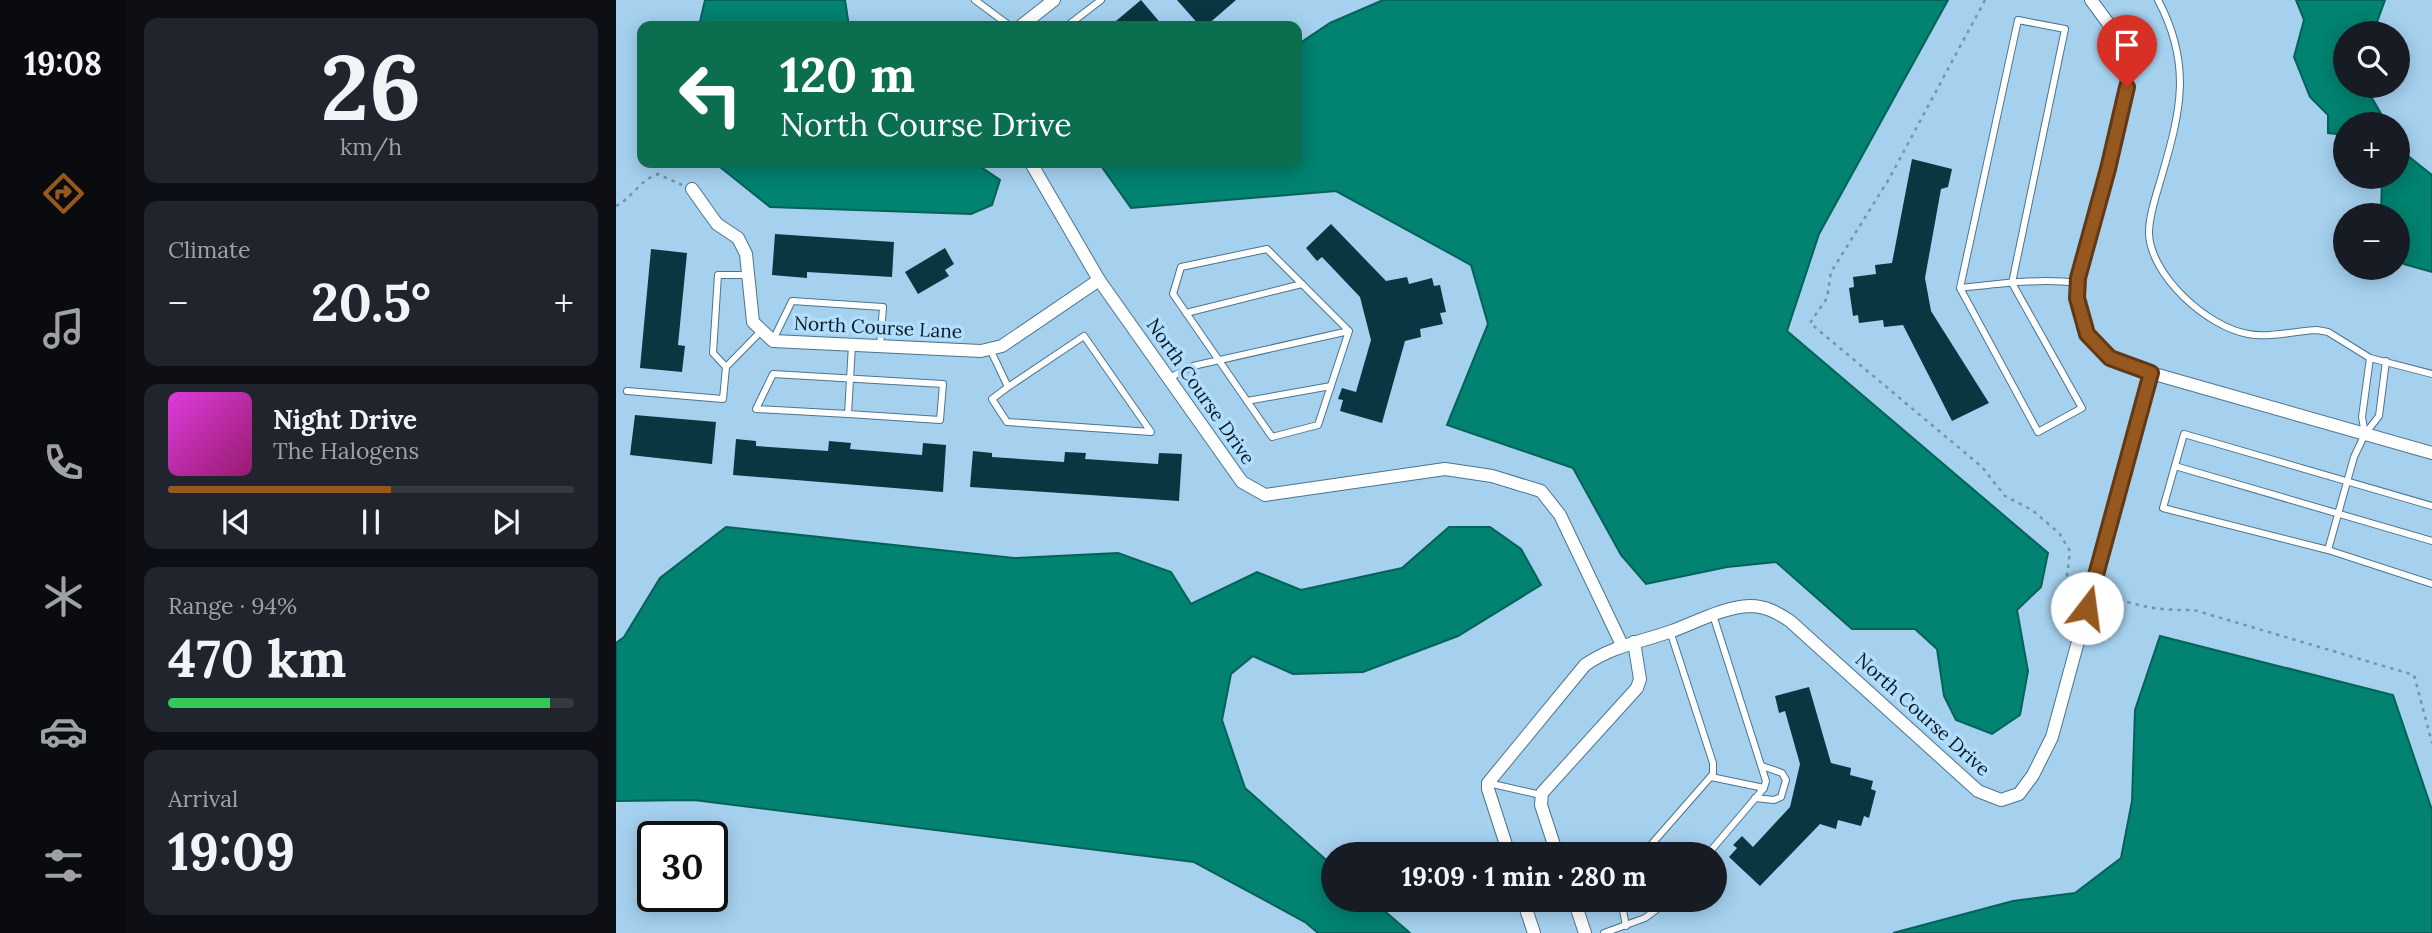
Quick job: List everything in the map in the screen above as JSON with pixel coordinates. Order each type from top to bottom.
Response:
[{"type":"street","points":[[1030,21],[1054,0]]},
{"type":"street","points":[[2091,0],[2122,42],[2127,87],[2078,283],[2077,298],[2087,334],[2110,358],[2151,373],[2432,453]]},
{"type":"street","name":"North Course Drive","points":[[1034,168],[1099,280],[1242,482],[1265,495],[1445,469],[1492,476],[1541,491],[1560,514],[1628,643],[1640,680],[1637,688],[1549,782],[1542,795]]},
{"type":"street","name":"North Course Lane","points":[[692,190],[717,224],[738,238],[746,254],[753,322],[773,341],[981,351],[1002,346],[1099,280]]},
{"type":"street","name":"North Course Drive","points":[[1488,783],[1585,665],[1603,653],[1628,643],[1736,607],[1753,606],[1774,611],[1790,621],[1978,791],[2001,800],[2019,794],[2033,775],[2052,737],[2151,373]]},
{"type":"street","points":[[1488,783],[1505,842]]},
{"type":"street","points":[[1542,795],[1541,805],[1553,842]]},
{"type":"street","points":[[1527,912],[1534,933]]},
{"type":"street","points":[[1578,912],[1585,933]]},
{"type":"lane","points":[[1074,21],[1101,0]]},
{"type":"lane","points":[[2158,0],[2171,25],[2181,91],[2177,126],[2154,203],[2149,231],[2152,248],[2166,276],[2185,300],[2228,328],[2249,335],[2317,330],[2334,336],[2370,358],[2432,374]]},
{"type":"lane","points":[[979,1],[1004,21]]},
{"type":"lane","points":[[2018,20],[2065,29],[2012,284],[2082,408],[2038,432],[1960,288],[2018,20]]},
{"type":"lane","points":[[1267,249],[1349,331],[1318,425],[1272,437],[1173,294],[1181,267],[1267,249]]},
{"type":"lane","points":[[726,367],[713,353],[718,275],[748,275]]},
{"type":"lane","points":[[1960,288],[2057,280],[2078,283]]},
{"type":"lane","points":[[1186,313],[1302,284]]},
{"type":"lane","points":[[773,341],[792,302],[883,307],[880,346]]},
{"type":"lane","points":[[627,391],[723,399],[726,367],[762,330]]},
{"type":"lane","points":[[1169,377],[1193,366],[1349,331]]},
{"type":"lane","points":[[1084,336],[1151,432],[1007,422],[992,399],[1008,387],[1084,336]]},
{"type":"lane","points":[[848,414],[852,345]]},
{"type":"lane","points":[[990,349],[1008,387]]},
{"type":"lane","points":[[2365,434],[2362,417],[2370,358]]},
{"type":"lane","points":[[2328,550],[2354,457],[2365,434],[2379,416],[2386,361]]},
{"type":"lane","points":[[773,374],[851,378],[943,384],[940,420],[756,409],[773,374]]},
{"type":"lane","points":[[1247,401],[1331,386]]},
{"type":"lane","points":[[2432,506],[2185,434],[2163,508],[2328,550],[2432,584]]},
{"type":"lane","points":[[2175,467],[2432,541]]},
{"type":"lane","points":[[1713,614],[1766,782],[1764,788],[1718,842]]},
{"type":"lane","points":[[1654,842],[1711,777],[1713,763],[1670,631]]},
{"type":"lane","points":[[1755,798],[1774,800],[1781,797],[1786,780],[1782,773],[1762,766]]},
{"type":"lane","points":[[1711,777],[1764,788]]},
{"type":"lane","points":[[1488,783],[1542,795]]},
{"type":"lane","points":[[1623,912],[1626,926]]},
{"type":"lane","points":[[1604,933],[1626,926],[1652,912]]},
{"type":"path","points":[[1985,0],[1889,179],[1831,272],[1827,298],[1810,323],[1982,467],[2006,496],[2032,510],[2059,533],[2070,551],[2067,576],[2076,586],[2083,588]]},
{"type":"path","points":[[616,206],[650,176],[658,174],[692,190]]},
{"type":"path","points":[[2100,593],[2131,605],[2165,611],[2194,610],[2414,676],[2432,743]]},
{"type":"shaded area","points":[[705,0],[845,0],[848,21],[700,21]]},
{"type":"shaded area","points":[[1383,0],[1948,0],[1819,234],[1787,331],[2048,553],[2041,587],[2017,610],[2028,671],[2020,715],[1992,734],[1956,720],[1944,696],[1937,649],[1915,629],[1852,629],[1776,562],[1727,567],[1646,584],[1621,555],[1573,468],[1447,425],[1488,324],[1471,265],[1336,191],[1131,208],[1103,168],[1302,168],[1302,42],[1330,23]]},
{"type":"shaded area","points":[[2296,0],[2385,0],[2377,21],[2333,21],[2333,98],[2372,98],[2380,112],[2333,112],[2333,134],[2328,133],[2328,115],[2310,97],[2294,57],[2304,20]]},
{"type":"shaded area","points":[[2410,158],[2432,175],[2432,272],[2410,266],[2410,203],[2381,203],[2382,189],[2410,189]]},
{"type":"shaded area","points":[[721,168],[982,168],[1000,180],[992,205],[971,214],[770,207]]},
{"type":"shaded area","points":[[726,527],[1014,558],[1118,553],[1171,572],[1191,604],[1257,572],[1301,590],[1402,568],[1449,527],[1490,527],[1521,549],[1541,585],[1458,636],[1363,672],[1293,674],[1253,656],[1231,674],[1222,720],[1245,788],[1321,855],[1321,912],[1386,912],[1410,933],[1318,933],[1305,922],[1194,862],[694,800],[616,801],[616,643],[624,637],[660,578]]},
{"type":"shaded area","points":[[2160,636],[2393,695],[2432,810],[2432,933],[1893,933],[2013,901],[2075,893],[2121,858],[2132,801],[2135,710]]},
{"type":"building","points":[[1141,0],[1159,21],[1116,21]]},
{"type":"building","points":[[1177,0],[1236,0],[1212,21],[1196,21]]},
{"type":"building","points":[[1912,159],[1952,169],[1948,187],[1941,189],[1925,278],[1931,311],[1989,403],[1952,421],[1903,325],[1884,327],[1883,320],[1859,323],[1858,315],[1853,316],[1849,288],[1854,287],[1853,277],[1876,274],[1875,265],[1892,263]]},
{"type":"building","points":[[1331,224],[1386,281],[1407,277],[1409,284],[1432,278],[1434,286],[1440,285],[1446,312],[1440,313],[1443,324],[1420,329],[1421,337],[1405,341],[1382,423],[1340,411],[1343,400],[1338,399],[1342,388],[1356,392],[1371,340],[1360,297],[1322,257],[1317,261],[1306,248]]},
{"type":"building","points":[[775,234],[894,242],[892,277],[807,272],[807,278],[772,275]]},
{"type":"building","points":[[945,248],[954,264],[945,270],[949,276],[918,294],[905,272]]},
{"type":"building","points":[[651,249],[687,253],[678,345],[685,346],[682,372],[640,368]]},
{"type":"building","points":[[635,415],[716,422],[712,464],[630,455]]},
{"type":"building","points":[[736,439],[756,441],[756,446],[828,451],[829,441],[851,443],[850,449],[922,455],[923,443],[946,445],[943,492],[733,475]]},
{"type":"building","points":[[973,451],[992,453],[992,457],[1064,462],[1065,452],[1086,453],[1085,459],[1158,464],[1159,453],[1182,454],[1179,501],[970,487]]},
{"type":"building","points":[[1809,687],[1831,763],[1851,768],[1850,775],[1873,781],[1871,789],[1876,791],[1869,818],[1864,816],[1861,826],[1838,820],[1836,829],[1820,824],[1760,886],[1729,857],[1737,848],[1733,845],[1742,836],[1753,847],[1790,807],[1800,764],[1785,711],[1779,713],[1775,696]]},
{"type":"route","points":[[2087,608],[2151,373],[2110,358],[2087,334],[2077,298],[2078,278],[2127,87]]}]
